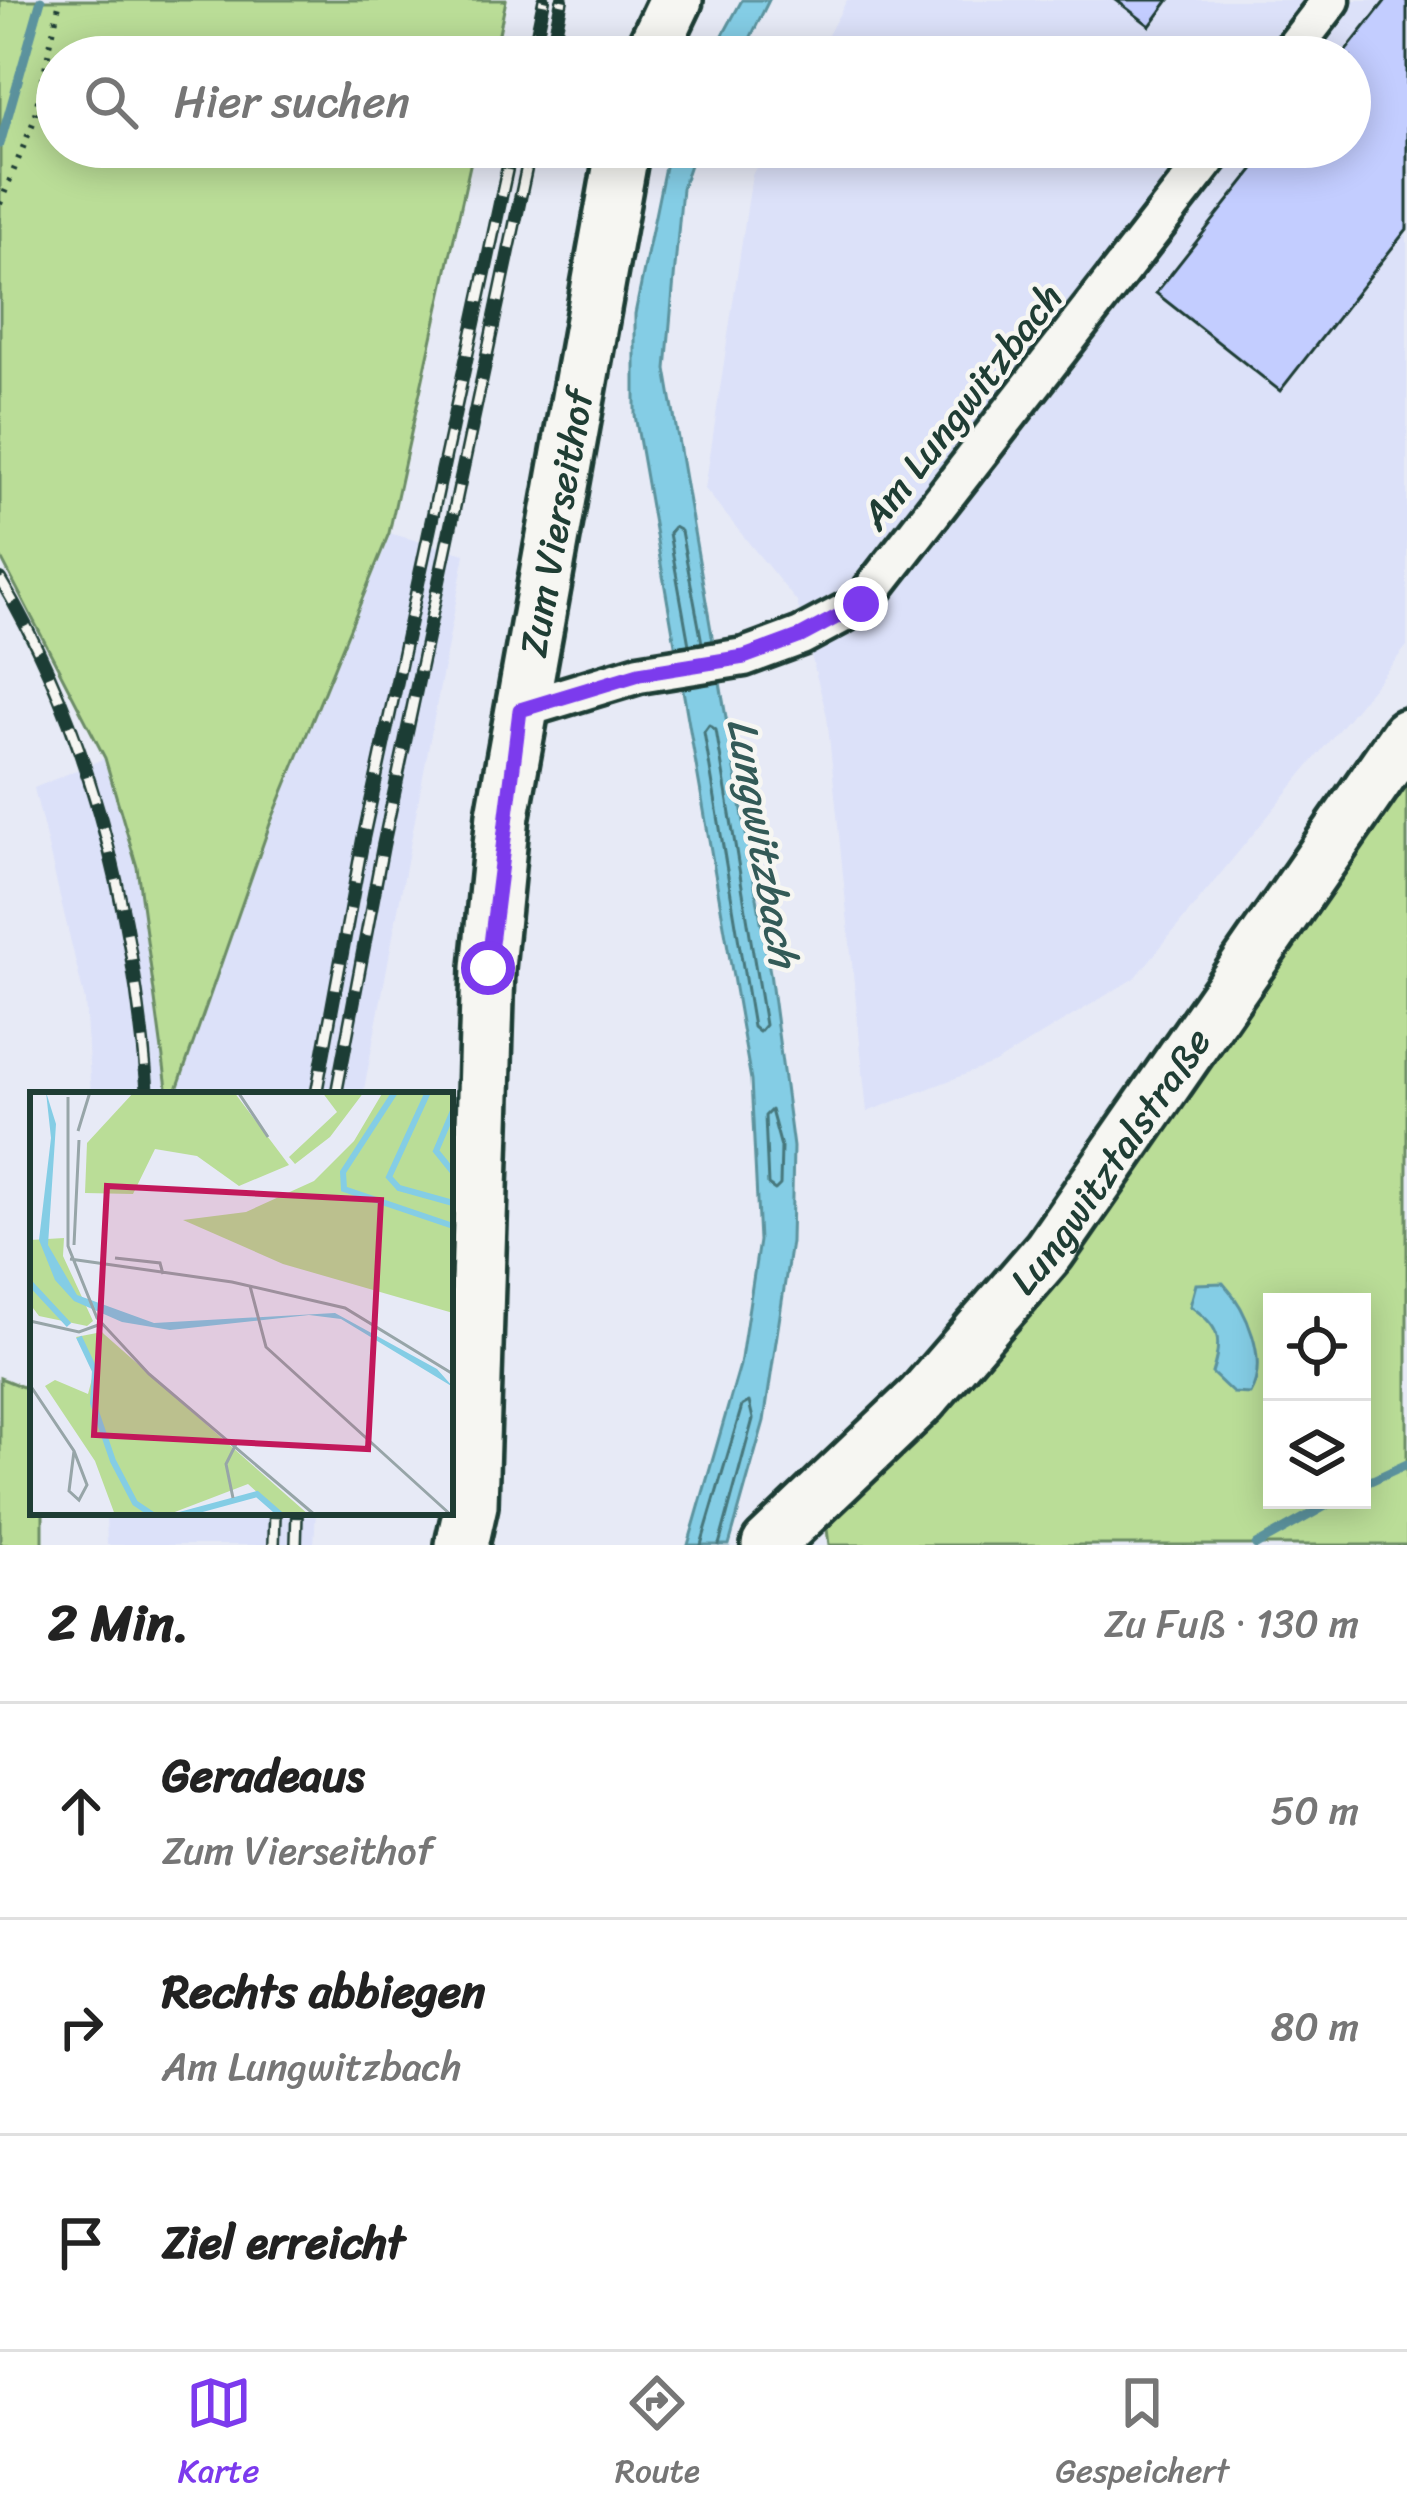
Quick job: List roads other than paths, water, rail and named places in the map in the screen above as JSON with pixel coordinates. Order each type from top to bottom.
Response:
[{"type":"street","points":[[659,36],[676,0]]},
{"type":"street","points":[[1303,36],[1331,0]]},
{"type":"street","name":"Zum Vierseithof","points":[[462,1545],[471,1505],[488,968],[520,710],[619,168]]},
{"type":"street","name":"Am Lungwitzbach","points":[[520,710],[639,674],[744,657],[801,636],[861,604],[1201,168]]},
{"type":"street","name":"Lungwitztalstraße","points":[[779,1542],[922,1398],[1049,1251],[1407,735]]},
{"type":"water","points":[[742,0],[769,0],[751,36],[722,36]]},
{"type":"water","points":[[665,168],[689,168],[682,188],[666,369],[770,973],[793,1147],[791,1242],[764,1421],[729,1545],[688,1545],[740,1365],[759,1241],[751,1080],[635,415],[635,314]]},
{"type":"water","points":[[1223,1283],[1253,1336],[1257,1366],[1250,1394],[1233,1393],[1212,1373],[1216,1334],[1208,1320],[1190,1306],[1196,1284]]},
{"type":"waterway","points":[[0,144],[41,0]]},
{"type":"waterway","points":[[1371,1481],[1407,1464]]},
{"type":"waterway","points":[[1256,1545],[1320,1509]]},
{"type":"railway","points":[[536,36],[544,0]]},
{"type":"railway","points":[[554,36],[562,0]]},
{"type":"railway","points":[[317,1092],[363,839],[507,168]]},
{"type":"railway","points":[[337,1092],[383,846],[527,168]]},
{"type":"railway","points":[[0,579],[60,701],[104,829],[132,961],[148,1092]]},
{"type":"railway","points":[[274,1545],[275,1515]]},
{"type":"railway","points":[[296,1545],[297,1515]]},
{"type":"water label","name":"Lungwitzbach","points":[[764,842]]}]
